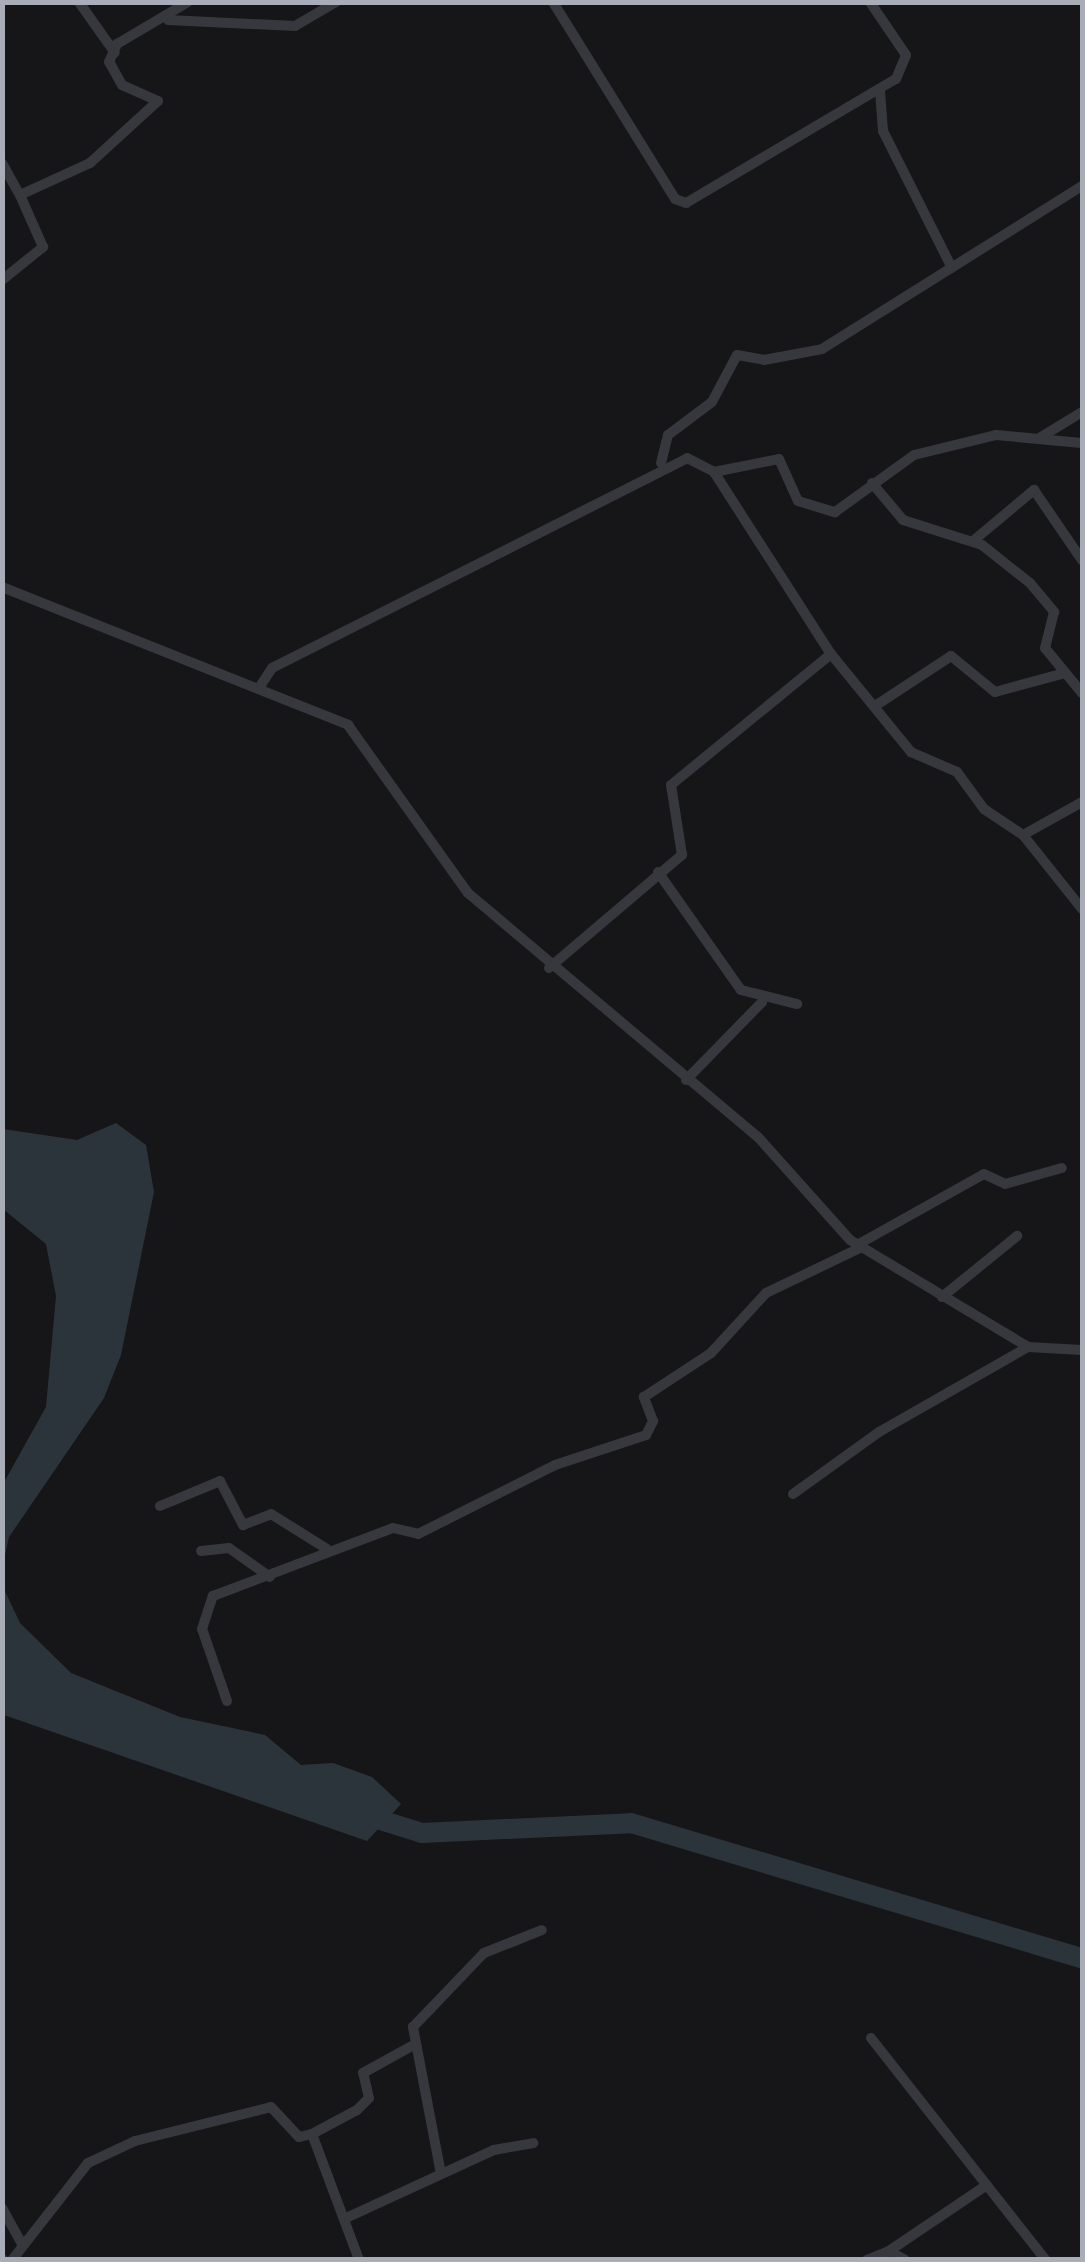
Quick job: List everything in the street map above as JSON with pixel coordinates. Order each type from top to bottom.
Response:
[{"type":"street","points":[[79,2],[115,53]]},
{"type":"street","points":[[20,195],[82,169],[158,101],[127,92],[109,62],[115,53],[168,20],[188,2]]},
{"type":"street","points":[[168,20],[295,26],[336,2]]},
{"type":"street","points":[[553,2],[680,203],[880,91],[906,55],[870,2]]},
{"type":"street","points":[[880,91],[882,131],[952,268]]},
{"type":"street","points":[[2,163],[43,247],[2,280]]},
{"type":"street","points":[[661,463],[668,435],[712,402],[737,355],[813,352],[1082,186]]},
{"type":"street","points":[[1041,437],[1082,412]]},
{"type":"street","points":[[714,472],[779,458],[798,502],[828,512],[914,455],[989,436],[1082,443]]},
{"type":"street","points":[[263,680],[661,463],[687,458],[714,472],[831,654],[911,752],[958,772],[984,809],[1023,835],[1082,910]]},
{"type":"street","points":[[872,483],[902,520],[973,541],[1052,606],[1056,621],[1043,643],[1082,693]]},
{"type":"street","points":[[973,541],[1034,490],[1082,560]]},
{"type":"street","points":[[2,587],[263,680],[364,738],[438,861],[766,1144],[861,1243],[1028,1347],[1082,1350]]},
{"type":"street","points":[[553,964],[686,844],[666,798],[670,785],[831,654]]},
{"type":"street","points":[[875,706],[951,656],[995,692],[1065,673]]},
{"type":"street","points":[[1023,835],[1082,802]]},
{"type":"street","points":[[658,872],[735,984],[762,1002],[796,1004]]},
{"type":"street","points":[[690,1076],[762,1002]]},
{"type":"street","points":[[228,1701],[202,1629],[213,1596],[270,1577],[326,1549],[394,1528],[418,1534],[554,1465],[646,1434],[653,1421],[644,1398],[711,1353],[766,1294],[984,1174],[1002,1184],[1062,1168]]},
{"type":"street","points":[[946,1293],[1017,1236]]},
{"type":"street","points":[[793,1494],[865,1441],[1028,1347]]},
{"type":"street","points":[[160,1506],[220,1481],[244,1525],[271,1514],[326,1549]]},
{"type":"street","points":[[201,1551],[229,1548],[270,1577]]},
{"type":"street","points":[[441,2174],[412,2046],[416,2023],[484,1953],[542,1930]]},
{"type":"street","points":[[872,2038],[1046,2260]]},
{"type":"street","points":[[18,2251],[76,2172],[134,2140],[271,2107],[299,2137],[312,2134],[357,2110],[369,2098],[364,2073],[412,2046]]},
{"type":"street","points":[[312,2134],[359,2260]]},
{"type":"street","points":[[346,2218],[441,2174],[533,2143]]},
{"type":"street","points":[[867,2260],[889,2251],[988,2185]]},
{"type":"street","points":[[2,2208],[18,2251]]},
{"type":"street","points":[[889,2251],[905,2260]]},
{"type":"shaded area","points":[[116,1123],[146,1145],[154,1192],[121,1355],[104,1398],[9,1537],[3,1564],[3,1484],[46,1407],[56,1296],[46,1244],[3,1209],[3,1129],[77,1140]]},
{"type":"shaded area","points":[[2,1585],[20,1623],[71,1673],[180,1717],[265,1735],[301,1765],[333,1763],[372,1777],[401,1804],[367,1841],[4,1715]]},
{"type":"waterway","points":[[361,1814],[422,1833],[631,1823],[1082,1958]]}]
